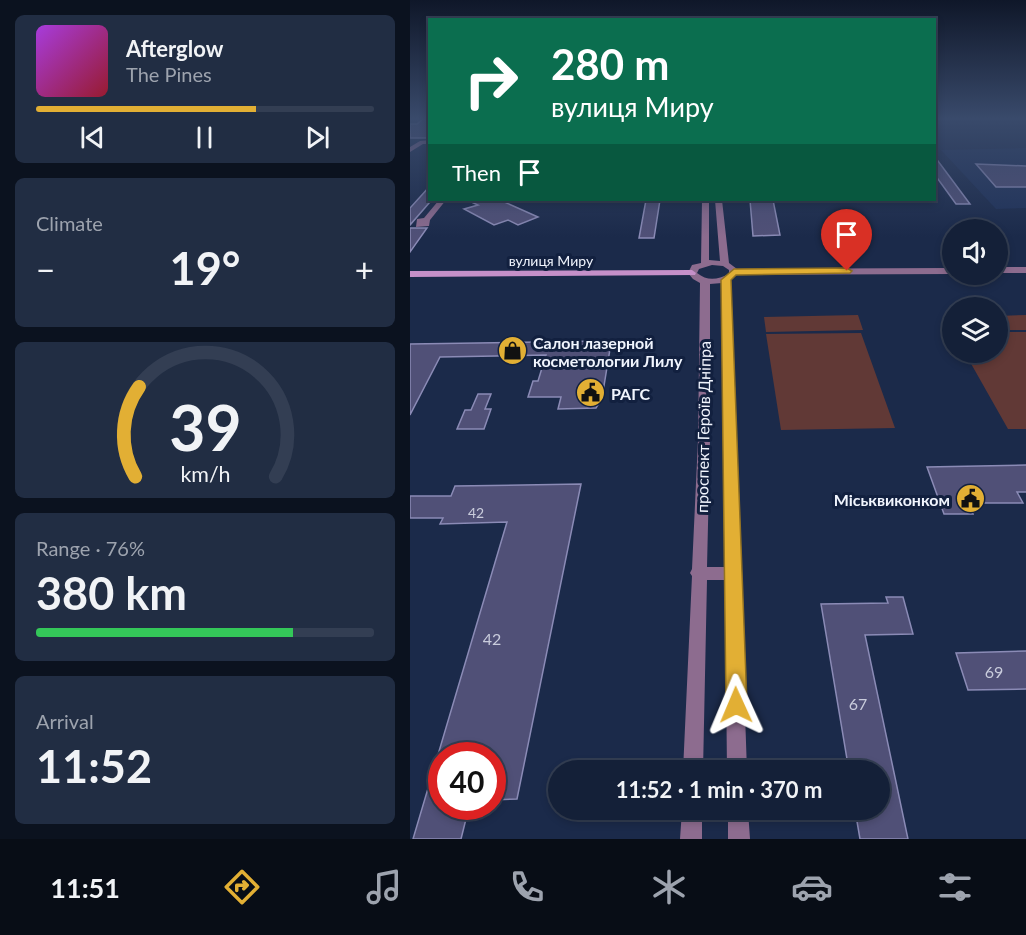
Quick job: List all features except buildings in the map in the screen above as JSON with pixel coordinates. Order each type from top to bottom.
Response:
[{"type":"main road","name":"вулиця Миру","points":[[410,274],[692,273]]},
{"type":"street","points":[[426,220],[441,201]]},
{"type":"street","points":[[705,201],[705,263]]},
{"type":"street","points":[[719,201],[725,264],[730,276]]},
{"type":"street","points":[[725,264],[705,263],[695,267],[692,273],[698,279],[705,281],[730,276],[942,271]]},
{"type":"street","points":[[1008,270],[1026,270]]},
{"type":"street","name":"проспект Героїв Дніпра","points":[[730,276],[737,760]]},
{"type":"street","name":"проспект Героїв Дніпра","points":[[693,760],[704,440],[705,281]]},
{"type":"street","points":[[698,573],[734,574]]},
{"type":"street","points":[[691,839],[692,820]]},
{"type":"street","points":[[738,820],[738,839]]},
{"type":"shaded area","points":[[949,158],[1026,158],[1026,208],[996,209]]},
{"type":"shaded area","points":[[858,315],[863,330],[766,332],[764,317]]},
{"type":"shaded area","points":[[1026,315],[1026,330],[1008,330],[1008,316]]},
{"type":"shaded area","points":[[1008,332],[1026,332],[1026,429],[1008,429],[971,363],[1008,363]]},
{"type":"shaded area","points":[[861,333],[895,428],[781,430],[766,334]]},
{"type":"place","name":"Салон лазерной косметологии Лилу","points":[[512,351]]},
{"type":"place","name":"РАГС","points":[[590,393]]},
{"type":"place","name":"Міськвиконком","points":[[971,499]]},
{"type":"route","points":[[736,705],[724,287],[726,280],[734,272],[847,271]]}]
